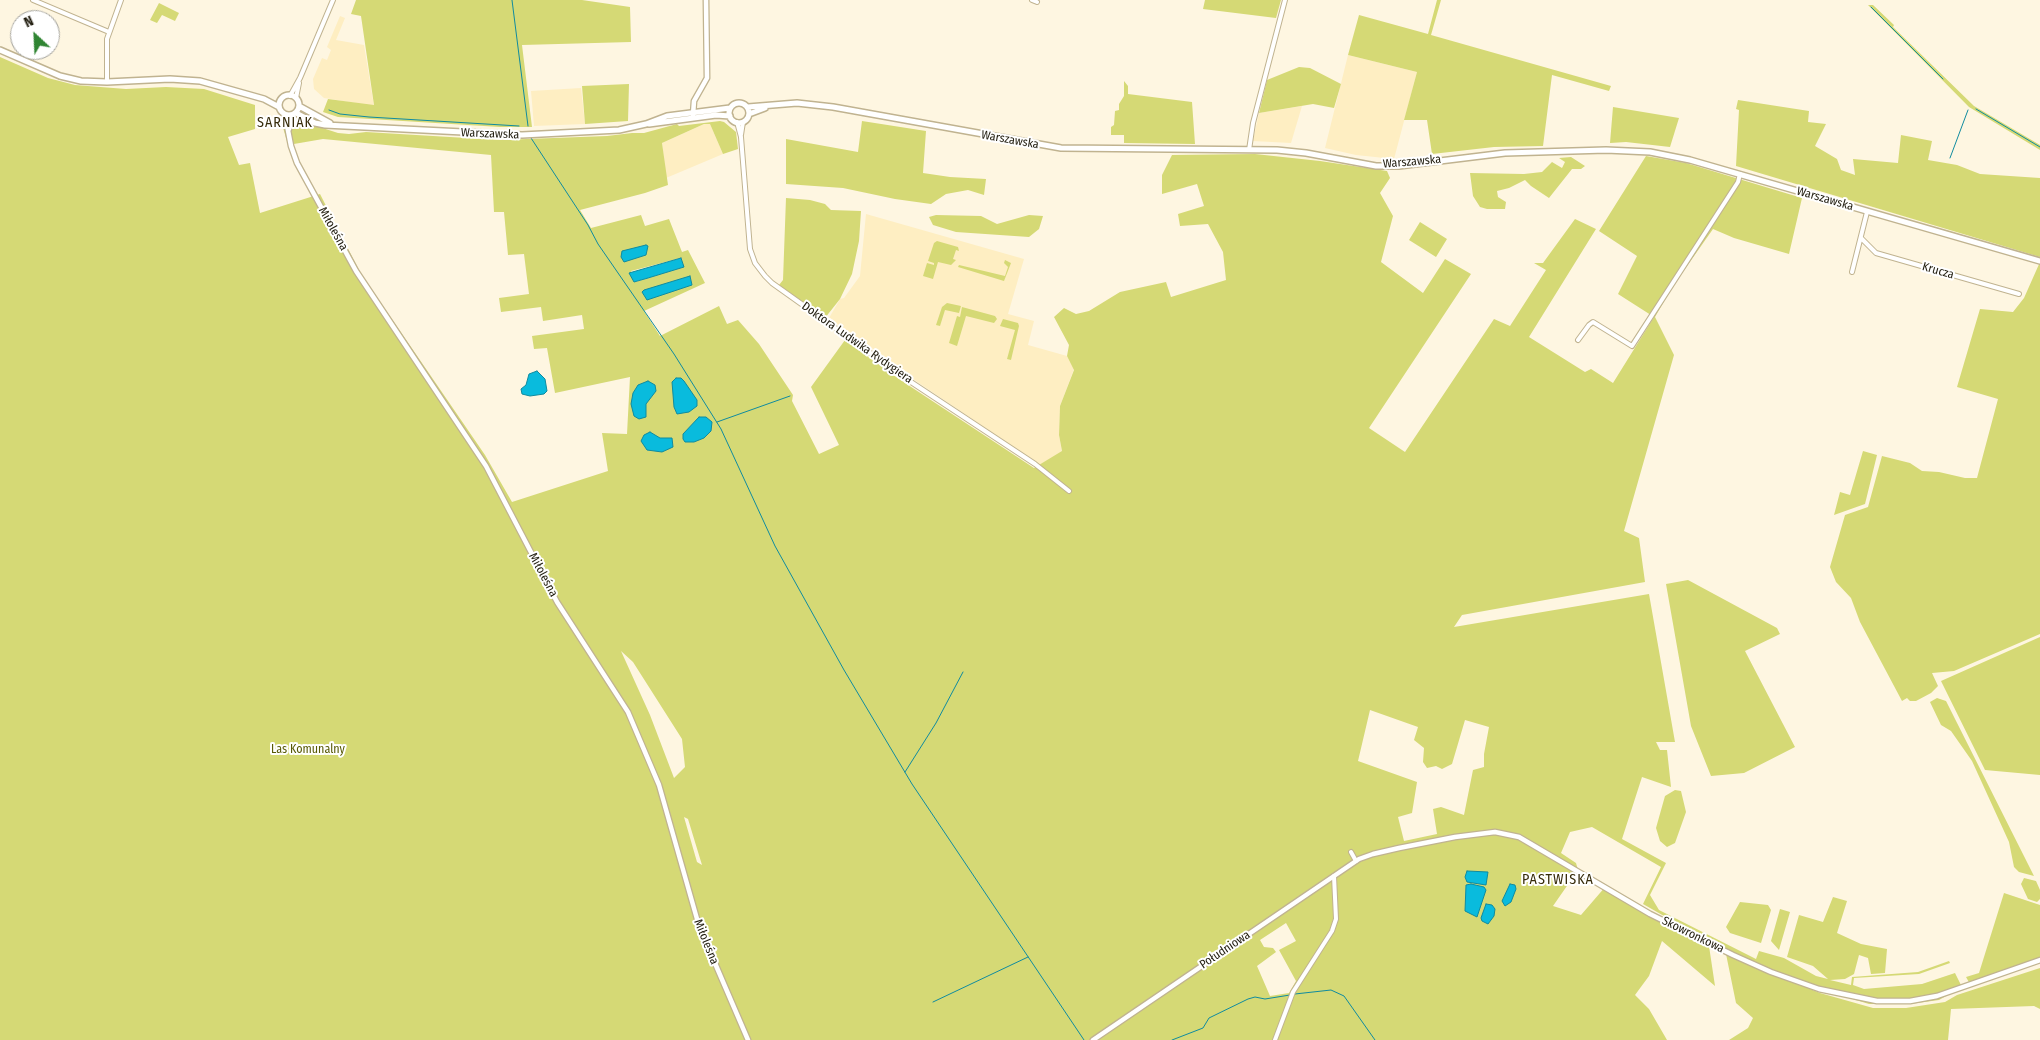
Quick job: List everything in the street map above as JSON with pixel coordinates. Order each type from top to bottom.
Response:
[{"type":"main road","points":[[0,50],[60,76],[81,81],[107,82],[170,79],[200,81],[264,99],[290,114],[299,106],[293,97],[264,99]]},
{"type":"main road","points":[[279,107],[282,99]]},
{"type":"main road","points":[[740,103],[748,108],[749,114],[740,122],[730,116],[730,108],[740,103]]},
{"type":"main road","name":"Warszawska","points":[[748,108],[797,103],[833,107],[1061,148],[1292,151],[1355,163],[1390,166],[1505,153],[1640,151],[1668,154],[2040,261]]},
{"type":"main road","name":"Warszawska","points":[[749,114],[775,104]]},
{"type":"main road","name":"Warszawska","points":[[299,106],[333,124]]},
{"type":"main road","name":"Warszawska","points":[[693,115],[730,108]]},
{"type":"main road","name":"Warszawska","points":[[290,114],[315,123],[522,135],[610,131],[646,124],[666,116],[730,116]]},
{"type":"street","points":[[33,0],[109,32]]},
{"type":"street","points":[[107,82],[106,54],[109,32],[121,0]]},
{"type":"street","points":[[293,97],[333,0]]},
{"type":"street","points":[[693,115],[694,101],[705,84],[707,74],[706,0]]},
{"type":"street","points":[[1032,0],[1037,2]]},
{"type":"street","points":[[1249,150],[1253,123],[1285,0]]},
{"type":"street","name":"Miłoleśna","points":[[290,114],[288,133],[297,162],[356,271],[486,466],[557,602],[628,712],[659,785],[699,926],[748,1040]]},
{"type":"street","name":"Doktora Ludwika Rydygiera","points":[[740,122],[749,239],[755,262],[765,276],[772,283],[911,382],[1035,464],[1069,490]]},
{"type":"street","points":[[1578,340],[1593,322],[1632,346],[1738,182],[1740,174]]},
{"type":"street","points":[[1852,272],[1868,212]]},
{"type":"street","name":"Krucza","points":[[1861,238],[1876,253],[2019,294]]},
{"type":"street","name":"Skowronkowa","points":[[1356,861],[1377,853],[1456,837],[1495,832],[1512,834],[1662,922],[1733,955],[1819,989],[1877,1000],[1910,1001],[1937,996],[2040,960]]},
{"type":"street","points":[[1351,852],[1356,861]]},
{"type":"street","name":"Południowa","points":[[1093,1040],[1356,861]]},
{"type":"street","points":[[1275,1040],[1293,992],[1332,932],[1336,919],[1334,876]]},
{"type":"shaded area","points":[[340,16],[345,18],[336,40],[364,45],[374,106],[324,98],[314,89],[313,79],[322,58],[327,60],[331,50],[327,47]]},
{"type":"shaded area","points":[[1348,55],[1417,72],[1394,159],[1356,155],[1325,148]]},
{"type":"shaded area","points":[[581,88],[585,124],[534,126],[531,91]]},
{"type":"shaded area","points":[[1302,106],[1291,143],[1253,141],[1259,113]]},
{"type":"shaded area","points":[[704,124],[710,124],[723,154],[666,178],[662,143]]},
{"type":"shaded area","points":[[866,214],[1024,259],[1008,314],[1034,321],[1028,345],[1067,356],[1074,369],[1060,406],[1059,435],[1062,452],[1040,465],[916,381],[829,318],[840,299],[844,298],[860,276]]},
{"type":"green space","points":[[356,0],[582,0],[630,7],[631,42],[522,45],[532,127],[500,127],[338,117],[323,112],[328,99],[374,105],[361,16],[351,14]]},
{"type":"green space","points":[[1205,0],[1281,0],[1276,18],[1203,9]]},
{"type":"green space","points":[[1437,0],[1441,0],[1431,35],[1611,86],[1609,91],[1552,75],[1543,146],[1494,147],[1432,154],[1427,120],[1404,120],[1417,72],[1348,55],[1359,15],[1428,34]]},
{"type":"green space","points":[[159,3],[179,13],[175,21],[162,15],[157,23],[150,20]]},
{"type":"green space","points":[[1868,5],[1873,5],[1894,25],[1893,27],[1974,106],[2040,145],[2040,150],[1969,107]]},
{"type":"green space","name":"Las Komunalny","points":[[0,57],[48,78],[75,85],[126,89],[166,87],[204,89],[255,105],[255,129],[228,137],[239,165],[250,163],[260,213],[320,194],[361,274],[485,455],[512,502],[608,471],[602,433],[627,434],[630,377],[555,393],[547,348],[534,349],[532,336],[584,329],[582,315],[543,321],[541,307],[501,312],[499,298],[529,294],[524,254],[508,255],[504,212],[494,212],[491,155],[323,139],[288,145],[282,124],[307,123],[338,133],[349,134],[366,132],[500,140],[607,136],[644,133],[677,124],[679,126],[724,122],[736,132],[738,149],[723,154],[710,124],[704,124],[662,143],[668,185],[580,210],[591,228],[641,215],[645,226],[669,219],[682,252],[688,250],[705,283],[644,311],[660,336],[719,306],[727,324],[738,320],[759,344],[793,395],[792,401],[819,454],[839,445],[811,387],[845,340],[899,379],[1034,468],[1062,451],[1059,435],[1060,406],[1074,370],[1067,356],[1069,345],[1054,317],[1064,308],[1076,314],[1089,311],[1120,292],[1166,282],[1171,297],[1226,280],[1223,252],[1208,224],[1180,226],[1178,214],[1204,206],[1197,184],[1162,194],[1162,175],[1172,155],[1255,154],[1387,171],[1390,178],[1380,193],[1393,216],[1381,262],[1423,293],[1445,259],[1471,274],[1369,428],[1405,452],[1494,319],[1510,326],[1546,270],[1534,263],[1543,263],[1575,219],[1596,229],[1529,337],[1585,372],[1591,369],[1613,383],[1654,317],[1618,294],[1637,256],[1599,231],[1646,156],[1686,163],[1802,198],[1789,254],[1734,238],[1713,229],[1673,286],[1655,317],[1674,355],[1624,531],[1639,538],[1645,582],[1462,615],[1454,627],[1649,594],[1675,742],[1656,742],[1660,750],[1667,750],[1671,787],[1642,777],[1622,839],[1666,863],[1650,895],[1659,910],[1756,959],[1759,951],[1784,958],[1816,976],[1828,979],[1813,966],[1787,957],[1799,915],[1823,922],[1833,897],[1847,901],[1837,933],[1861,944],[1887,949],[1885,973],[1871,974],[1868,958],[1859,955],[1854,974],[1845,979],[1830,980],[1851,985],[1852,977],[1918,972],[1949,961],[1950,963],[1919,974],[1854,978],[1853,985],[1864,989],[1922,984],[1955,973],[1962,987],[1939,1000],[1910,1004],[1869,1004],[1826,991],[1739,956],[1643,904],[1661,867],[1592,827],[1570,832],[1561,853],[1576,863],[1578,870],[1553,906],[1581,915],[1606,886],[1709,946],[1715,986],[1662,941],[1649,976],[1635,995],[1649,1009],[1667,1040],[0,1040]],"holes":[[[681,258],[683,267],[635,282],[631,271]],[[621,651],[633,662],[682,739],[685,767],[674,778],[650,715]],[[1370,710],[1418,727],[1414,740],[1424,748],[1423,762],[1427,768],[1436,766],[1442,769],[1452,764],[1465,720],[1489,727],[1484,754],[1484,767],[1473,770],[1464,815],[1441,807],[1433,809],[1437,834],[1404,841],[1398,817],[1412,813],[1417,782],[1358,761]],[[684,817],[688,819],[702,865],[697,862]],[[1286,923],[1296,941],[1279,950],[1296,981],[1289,993],[1270,996],[1257,966],[1276,952],[1273,948],[1264,947],[1260,940]]]},
{"type":"green space","points":[[1299,67],[1310,68],[1341,84],[1334,108],[1313,104],[1259,113],[1267,80]]},
{"type":"green space","points":[[1124,81],[1128,86],[1128,94],[1192,102],[1195,144],[1124,143],[1124,135],[1111,135],[1115,111],[1119,110],[1119,104],[1124,96]]},
{"type":"green space","points":[[629,84],[628,121],[585,124],[582,86]]},
{"type":"green space","points":[[1738,100],[1809,111],[1808,122],[1826,124],[1815,146],[1837,159],[1841,170],[1855,175],[1853,159],[1898,163],[1901,135],[1932,141],[1928,160],[1957,165],[1980,174],[2040,178],[2040,257],[1736,166],[1739,110],[1736,109]]},
{"type":"green space","points":[[1613,107],[1679,118],[1670,147],[1626,142],[1610,143]]},
{"type":"green space","points":[[862,121],[926,131],[923,173],[986,179],[984,195],[968,190],[946,194],[931,204],[895,199],[843,188],[786,184],[786,139],[858,152]]},
{"type":"green space","points":[[1571,157],[1585,166],[1581,169],[1572,169],[1549,198],[1525,180],[1509,188],[1497,191],[1498,197],[1506,202],[1505,209],[1480,207],[1473,196],[1470,173],[1524,174],[1542,172],[1552,162],[1562,168],[1565,162],[1559,158]]},
{"type":"green space","points":[[786,198],[810,200],[825,204],[831,210],[861,211],[859,241],[852,274],[840,299],[825,318],[779,285],[783,280]]},
{"type":"green space","points":[[936,215],[981,216],[997,224],[1029,215],[1043,216],[1039,229],[1029,237],[956,232],[933,225],[929,217]]},
{"type":"green space","points":[[1420,222],[1447,239],[1436,257],[1409,240]]},
{"type":"green space","points":[[937,241],[958,247],[959,251],[956,250],[953,259],[956,260],[951,265],[938,262],[933,279],[923,276],[927,263],[934,265],[934,263],[928,261],[934,243]]},
{"type":"green space","points":[[1005,260],[1011,263],[1004,281],[958,267],[959,265],[1005,276],[1008,267],[1004,263]]},
{"type":"green space","points":[[2040,262],[2040,634],[1954,671],[1932,673],[1938,686],[1931,693],[1916,701],[1910,701],[1907,698],[1902,701],[1860,622],[1851,598],[1836,582],[1830,567],[1845,515],[1868,507],[1882,456],[1910,463],[1922,471],[1939,472],[1965,478],[1977,478],[1998,399],[1957,387],[1980,309],[2013,312],[2024,298]]},
{"type":"green space","points":[[947,303],[961,306],[959,313],[945,310],[940,326],[936,325],[942,307]]},
{"type":"green space","points":[[962,307],[995,316],[997,319],[994,323],[966,316],[957,346],[949,343],[957,316],[960,317]]},
{"type":"green space","points":[[1003,319],[1018,323],[1019,326],[1011,360],[1007,359],[1015,330],[1000,326]]},
{"type":"green space","points":[[1863,451],[1877,455],[1865,504],[1834,515],[1840,492],[1850,495]]},
{"type":"green space","points":[[1688,580],[1777,628],[1780,634],[1745,651],[1795,747],[1744,773],[1711,776],[1691,726],[1666,584]]},
{"type":"green space","points":[[2040,637],[2040,775],[1985,770],[1941,681]]},
{"type":"green space","points":[[1937,698],[1946,701],[2034,876],[2019,872],[2014,867],[2009,842],[1972,761],[1951,731],[1941,725],[1930,702]]},
{"type":"green space","points":[[1675,790],[1681,791],[1686,812],[1675,843],[1667,847],[1660,841],[1656,828],[1665,796]]},
{"type":"green space","points":[[2024,878],[2036,881],[2040,890],[2040,899],[2037,902],[2028,899],[2021,884]]},
{"type":"green space","points":[[2004,893],[2040,905],[2040,962],[1970,984],[1966,977],[1979,973]]},
{"type":"green space","points":[[1740,902],[1768,905],[1771,910],[1761,943],[1730,933],[1726,927]]},
{"type":"green space","points":[[1780,909],[1790,912],[1779,950],[1771,941]]},
{"type":"green space","points":[[1726,954],[1820,993],[1873,1008],[1906,1008],[1945,1002],[1957,995],[2040,968],[2040,1009],[2034,1006],[1951,1009],[1948,1040],[1729,1040],[1748,1028],[1753,1018],[1736,1003]]},
{"type":"water","points":[[648,246],[646,255],[624,262],[621,257],[622,251]]},
{"type":"water","points":[[681,258],[684,267],[648,278],[634,282],[629,273]]},
{"type":"water","points":[[690,276],[692,285],[647,300],[642,292],[644,290]]},
{"type":"water","points":[[537,371],[545,379],[547,391],[544,394],[530,396],[522,394],[521,389],[526,385],[529,374]]},
{"type":"water","points":[[676,378],[681,378],[684,381],[697,400],[697,406],[689,412],[677,414],[674,407],[672,382]]},
{"type":"water","points":[[648,381],[655,385],[656,391],[646,404],[646,417],[639,419],[634,416],[631,404],[633,393],[638,385]]},
{"type":"water","points":[[699,417],[706,417],[712,422],[711,431],[704,438],[694,442],[685,442],[683,434]]},
{"type":"water","points":[[650,432],[660,438],[672,438],[673,447],[662,452],[647,450],[641,441],[644,435]]},
{"type":"water","points":[[1467,871],[1488,872],[1486,885],[1467,882],[1465,877]]},
{"type":"water","points":[[1471,884],[1484,887],[1486,890],[1477,917],[1465,911],[1466,885]]},
{"type":"water","points":[[1510,884],[1515,885],[1516,889],[1511,902],[1505,906],[1502,901]]},
{"type":"water","points":[[1486,904],[1492,905],[1495,909],[1494,916],[1488,924],[1482,921],[1481,918]]},
{"type":"waterway","points":[[512,0],[528,126]]},
{"type":"waterway","points":[[1871,7],[1943,79]]},
{"type":"waterway","points":[[1976,109],[2040,147]]},
{"type":"waterway","points":[[329,110],[340,114],[369,117],[519,126]]},
{"type":"waterway","points":[[1950,158],[1968,110]]},
{"type":"waterway","points":[[531,138],[588,225],[598,244],[674,354],[721,429],[775,546],[844,670],[912,784],[1084,1040]]},
{"type":"waterway","points":[[717,422],[790,396]]},
{"type":"waterway","points":[[905,772],[936,723],[963,672]]},
{"type":"waterway","points":[[933,1002],[1028,957]]},
{"type":"waterway","points":[[1295,994],[1331,990],[1344,996],[1375,1040]]},
{"type":"waterway","points":[[1172,1040],[1203,1028],[1209,1018],[1248,999],[1255,997],[1265,999],[1290,995]]},
{"type":"district","name":"SARNIAK","points":[[285,123]]},
{"type":"district","name":"PASTWISKA","points":[[1558,880]]}]
